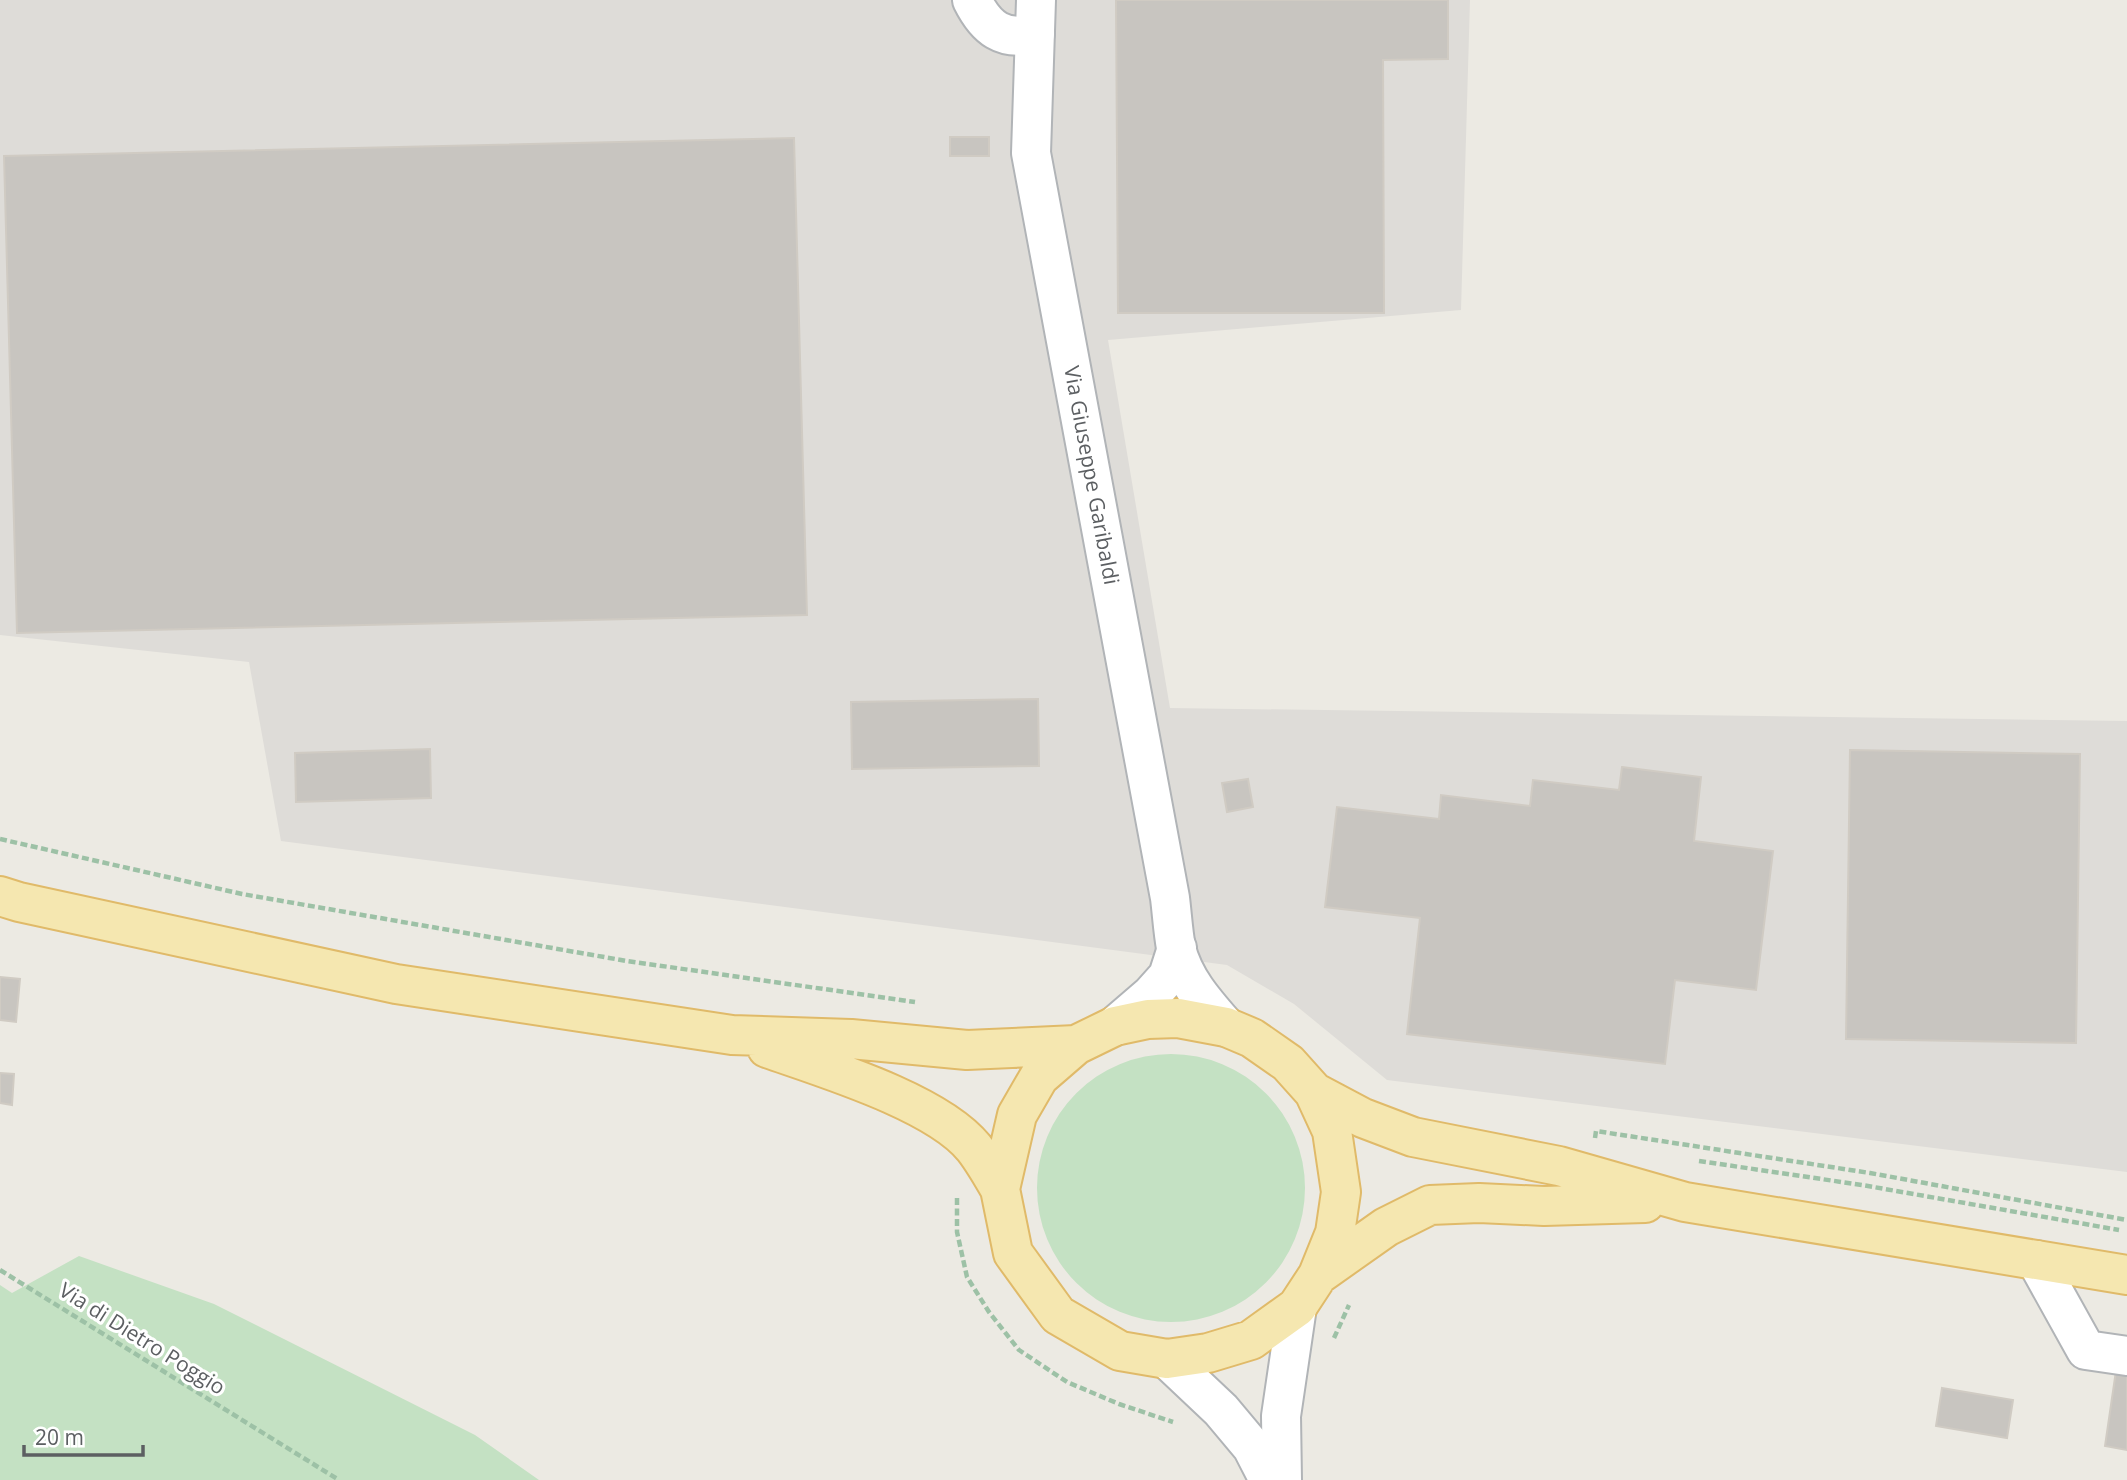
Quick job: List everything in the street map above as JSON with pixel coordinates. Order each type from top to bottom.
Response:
[{"type":"main road","points":[[0,896],[396,984],[732,1035],[852,1039],[967,1050],[1076,1045]]},
{"type":"main road","points":[[732,1035],[838,1073],[903,1100],[943,1121],[973,1147],[1000,1189],[1013,1253],[1058,1315],[1120,1351],[1167,1359],[1208,1353],[1251,1340],[1297,1307],[1318,1275],[1335,1233],[1341,1192],[1332,1131],[1314,1092],[1288,1063],[1252,1038],[1226,1027],[1178,1018],[1148,1018],[1115,1027],[1076,1045],[1039,1077],[1017,1115],[1000,1189]]},
{"type":"main road","points":[[1314,1092],[1363,1118],[1413,1137],[1559,1166],[1685,1202],[2127,1275]]},
{"type":"main road","points":[[1318,1275],[1386,1227],[1430,1205],[1479,1203],[1544,1206],[1685,1202]]},
{"type":"street","points":[[972,0],[982,19],[996,32],[1023,37],[1036,17]]},
{"type":"street","name":"Via Giuseppe Garibaldi","points":[[1036,17],[1031,153],[1177,948],[1186,975],[1198,996],[1226,1027]]},
{"type":"street","points":[[1115,1027],[1168,976],[1177,948]]},
{"type":"street","points":[[2036,1260],[2086,1350],[2127,1356]]},
{"type":"street","points":[[1282,1480],[1281,1416],[1297,1307]]},
{"type":"street","points":[[1167,1359],[1221,1410],[1252,1447],[1269,1480]]},
{"type":"path","points":[[0,839],[270,899],[627,961],[917,1003]]},
{"type":"path","points":[[1594,1149],[1596,1131],[1870,1173],[2127,1220]]},
{"type":"path","points":[[1686,1160],[1862,1185],[2127,1232]]},
{"type":"path","name":"Via di Dietro Poggio","points":[[0,1270],[339,1480]]},
{"type":"path","points":[[1330,1348],[1349,1306],[1357,1296]]},
{"type":"shaded area","points":[[0,0],[1470,0],[1461,310],[1108,340],[1170,708],[2127,721],[2127,1172],[1387,1080],[1294,1004],[1227,965],[281,841],[249,662],[0,635]]},
{"type":"green space","points":[[1171,1054],[1222,1064],[1266,1093],[1295,1137],[1305,1188],[1295,1239],[1266,1283],[1222,1312],[1171,1322],[1120,1312],[1076,1283],[1047,1239],[1037,1188],[1047,1137],[1076,1093],[1120,1064]]},
{"type":"green space","points":[[79,1256],[214,1304],[475,1435],[539,1480],[0,1480],[0,1285],[12,1293]]},
{"type":"building","points":[[1116,0],[1448,0],[1448,59],[1383,60],[1384,313],[1118,313]]},
{"type":"building","points":[[950,137],[989,137],[989,156],[950,156]]},
{"type":"building","points":[[794,138],[807,615],[17,633],[4,156]]},
{"type":"building","points":[[1038,699],[1039,766],[852,769],[851,702]]},
{"type":"building","points":[[430,749],[431,798],[296,802],[295,753]]},
{"type":"building","points":[[1850,750],[2080,754],[2076,1043],[1846,1039]]},
{"type":"building","points":[[1622,767],[1701,777],[1694,841],[1773,851],[1756,990],[1675,980],[1665,1064],[1407,1034],[1420,918],[1325,907],[1337,807],[1439,819],[1441,795],[1530,806],[1533,780],[1619,790]]},
{"type":"building","points":[[1248,779],[1253,807],[1227,812],[1222,783]]},
{"type":"building","points":[[0,977],[20,979],[16,1022],[0,1020]]},
{"type":"building","points":[[0,1073],[14,1074],[12,1105],[0,1103]]},
{"type":"building","points":[[2119,1350],[2127,1351],[2127,1450],[2105,1446]]},
{"type":"building","points":[[1942,1388],[2013,1400],[2007,1438],[1936,1426]]}]
